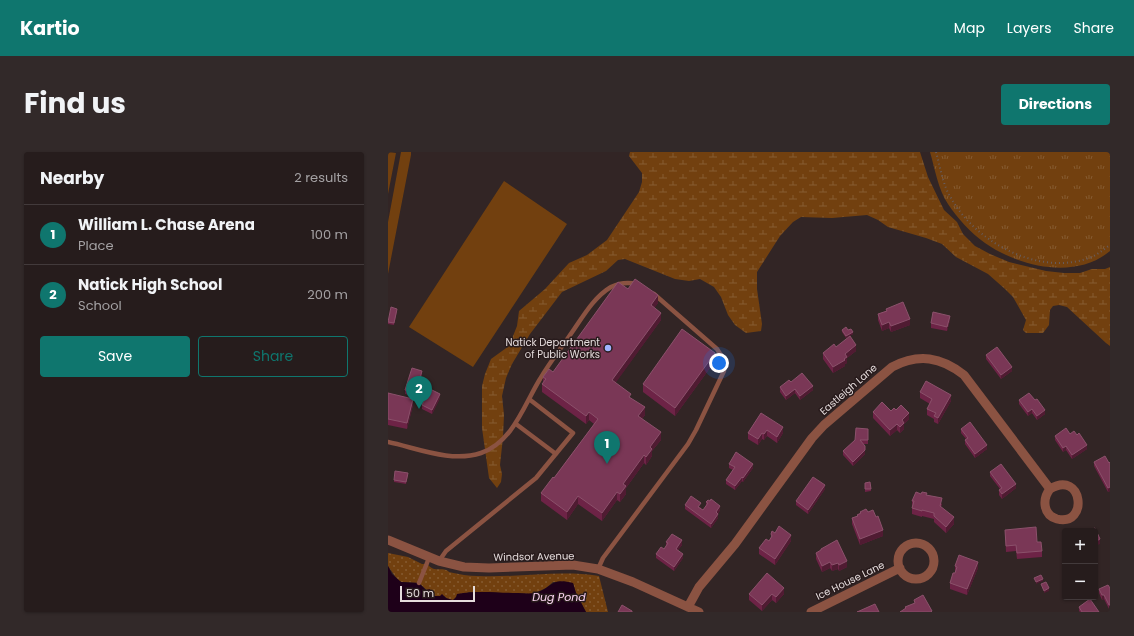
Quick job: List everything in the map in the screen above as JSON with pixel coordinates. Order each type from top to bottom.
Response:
[{"type":"street","name":"Eastleigh Lane","points":[[688,606],[699,587],[743,532],[812,438],[824,425],[886,371],[904,360],[921,358],[935,360],[952,366],[964,375],[1050,489]]},
{"type":"street","name":"Windsor Avenue","points":[[388,540],[439,562],[464,567],[489,568],[573,565],[598,569],[622,577],[699,612]]},
{"type":"street","name":"Ice House Lane","points":[[811,612],[900,568]]},
{"type":"lane","points":[[388,444],[455,457],[468,456],[490,449],[516,424],[546,369],[588,310],[602,294],[618,284],[626,283],[639,285],[646,289],[718,349],[724,360],[724,371],[692,437],[603,558],[598,569]]},
{"type":"lane","points":[[439,562],[446,551],[536,478],[573,433],[529,399]]},
{"type":"lane","points":[[516,424],[556,454]]},
{"type":"lane","points":[[419,583],[430,558]]},
{"type":"path","points":[[936,152],[950,198],[980,233],[1000,247],[1016,254],[1046,262],[1060,263],[1075,262],[1090,258],[1100,253],[1110,245]]},
{"type":"green space","points":[[388,152],[396,153],[388,194]]},
{"type":"green space","points":[[401,152],[411,152],[411,155],[388,274],[388,222]]},
{"type":"green space","points":[[630,152],[920,152],[928,177],[944,210],[957,222],[963,234],[975,246],[1009,262],[1046,271],[1080,273],[1092,269],[1105,269],[1110,267],[1110,346],[1067,307],[1059,305],[1053,306],[1050,310],[1049,325],[1043,333],[1026,333],[1023,330],[1026,320],[1013,297],[988,274],[956,257],[942,244],[888,227],[867,215],[832,218],[801,217],[793,222],[780,236],[757,272],[757,289],[762,324],[761,331],[746,333],[735,325],[728,315],[721,297],[714,287],[700,279],[689,281],[675,279],[625,259],[618,260],[606,271],[562,292],[530,334],[512,364],[506,378],[502,396],[504,415],[500,465],[502,474],[501,482],[497,488],[489,478],[482,428],[482,386],[485,374],[491,359],[509,346],[517,326],[519,311],[545,289],[569,263],[587,255],[607,240],[639,192],[642,182],[642,173],[629,156]]},
{"type":"green space","points":[[930,152],[1110,152],[1110,251],[1096,260],[1081,265],[1064,268],[1031,264],[999,251],[975,235],[956,215],[942,192]]},
{"type":"green space","points":[[504,181],[567,224],[473,367],[409,327]]},
{"type":"green space","points":[[388,553],[408,557],[422,564],[427,564],[434,569],[446,570],[464,575],[497,576],[582,574],[599,576],[608,612],[586,612],[576,593],[573,583],[553,582],[546,588],[533,594],[469,592],[453,600],[449,600],[444,596],[433,596],[419,583],[401,582],[397,579],[388,566]]},
{"type":"water","name":"Dug Pond","points":[[388,566],[392,574],[401,582],[419,583],[426,590],[430,589],[429,592],[433,596],[440,596],[442,594],[446,598],[453,600],[457,594],[480,592],[532,593],[545,589],[559,581],[573,583],[576,593],[586,612],[388,612]]},
{"type":"building","points":[[635,279],[658,295],[651,305],[661,313],[612,380],[631,394],[629,397],[645,407],[638,416],[661,432],[650,447],[652,449],[646,457],[644,455],[623,484],[626,486],[620,494],[617,492],[602,513],[578,496],[567,512],[541,493],[598,419],[589,412],[586,416],[542,384],[546,379],[543,377],[549,369],[553,372],[618,282],[628,289]]},
{"type":"building","points":[[903,302],[910,319],[891,326],[889,322],[882,325],[878,314]]},
{"type":"building","points":[[391,307],[397,309],[394,323],[388,322]]},
{"type":"building","points":[[933,312],[950,316],[947,327],[931,323]]},
{"type":"building","points":[[846,327],[848,330],[851,329],[853,332],[846,336],[842,330]]},
{"type":"building","points":[[682,329],[715,353],[675,408],[643,384]]},
{"type":"building","points":[[850,336],[856,345],[845,354],[847,357],[844,359],[845,360],[833,367],[823,353],[834,344],[836,347]]},
{"type":"building","points":[[997,347],[1012,367],[1001,375],[986,355]]},
{"type":"building","points":[[412,368],[422,371],[416,393],[405,390]]},
{"type":"building","points":[[802,373],[813,386],[800,396],[795,389],[786,396],[780,387],[789,380],[791,382]]},
{"type":"building","points":[[926,381],[951,395],[938,418],[934,416],[936,413],[927,409],[932,399],[920,392]]},
{"type":"building","points":[[430,389],[440,394],[432,410],[422,405]]},
{"type":"building","points":[[388,393],[413,399],[407,423],[388,419]]},
{"type":"building","points":[[1029,393],[1035,400],[1037,399],[1045,410],[1037,416],[1032,409],[1028,412],[1019,400]]},
{"type":"building","points":[[882,402],[891,411],[894,408],[896,410],[901,405],[909,413],[902,420],[904,423],[900,427],[897,424],[890,430],[873,412]]},
{"type":"building","points":[[761,413],[783,427],[777,437],[767,430],[764,434],[762,433],[758,439],[748,433]]},
{"type":"building","points":[[970,422],[987,445],[975,454],[965,440],[968,438],[961,429]]},
{"type":"building","points":[[856,428],[868,429],[868,440],[860,440],[865,446],[865,450],[853,462],[843,451],[855,440]]},
{"type":"building","points":[[1066,428],[1070,434],[1074,431],[1077,435],[1079,433],[1087,445],[1072,455],[1066,446],[1063,448],[1055,436]]},
{"type":"building","points":[[736,452],[753,464],[735,486],[726,480],[735,467],[729,464]]},
{"type":"building","points":[[1105,456],[1109,463],[1110,462],[1110,487],[1108,488],[1094,462]]},
{"type":"building","points":[[1001,464],[1016,484],[1002,494],[999,490],[1002,488],[990,472]]},
{"type":"building","points":[[395,471],[408,473],[406,482],[394,480]]},
{"type":"building","points":[[813,477],[825,485],[808,510],[796,501]]},
{"type":"building","points":[[870,482],[871,489],[865,489],[865,483]]},
{"type":"building","points":[[916,492],[921,494],[922,492],[927,493],[926,495],[942,498],[940,506],[954,517],[946,527],[934,516],[934,513],[912,508],[914,501],[912,501]]},
{"type":"building","points":[[691,496],[701,503],[698,507],[703,510],[708,503],[706,502],[708,500],[710,501],[711,499],[720,506],[716,512],[718,514],[711,524],[685,505]]},
{"type":"building","points":[[866,509],[868,512],[873,510],[876,517],[878,516],[883,530],[860,539],[852,518],[858,516],[857,515],[861,513],[860,512]]},
{"type":"building","points":[[779,526],[791,535],[775,559],[759,548],[766,539],[769,541],[772,536],[772,531],[775,533]]},
{"type":"building","points":[[1036,527],[1037,542],[1041,542],[1042,551],[1017,553],[1016,545],[1006,546],[1005,530]]},
{"type":"building","points":[[672,534],[682,540],[676,549],[683,554],[674,567],[656,554],[661,547],[664,549],[668,543],[666,542]]},
{"type":"building","points":[[837,540],[847,561],[839,565],[838,563],[832,565],[830,562],[822,566],[816,553]]},
{"type":"building","points":[[959,555],[978,562],[967,589],[950,583],[953,573],[955,573],[957,567],[955,566]]},
{"type":"building","points":[[767,573],[784,588],[776,597],[772,594],[762,605],[749,594]]},
{"type":"building","points":[[1041,575],[1043,579],[1036,582],[1034,578]]},
{"type":"building","points":[[1046,582],[1049,588],[1044,591],[1041,584]]},
{"type":"building","points":[[1108,585],[1110,588],[1110,605],[1099,589]]},
{"type":"building","points":[[923,595],[932,611],[931,612],[900,612],[906,608],[905,607],[915,603],[914,600]]},
{"type":"building","points":[[1091,600],[1099,612],[1082,612],[1079,607]]},
{"type":"building","points":[[875,604],[879,612],[857,612]]},
{"type":"building","points":[[622,605],[632,611],[632,612],[618,612]]},
{"type":"place","name":"Natick Department of Public Works","points":[[608,348]]},
{"type":"place","name":"Natick High School","points":[[419,409]]},
{"type":"place","name":"William L. Chase Arena","points":[[607,464]]}]
